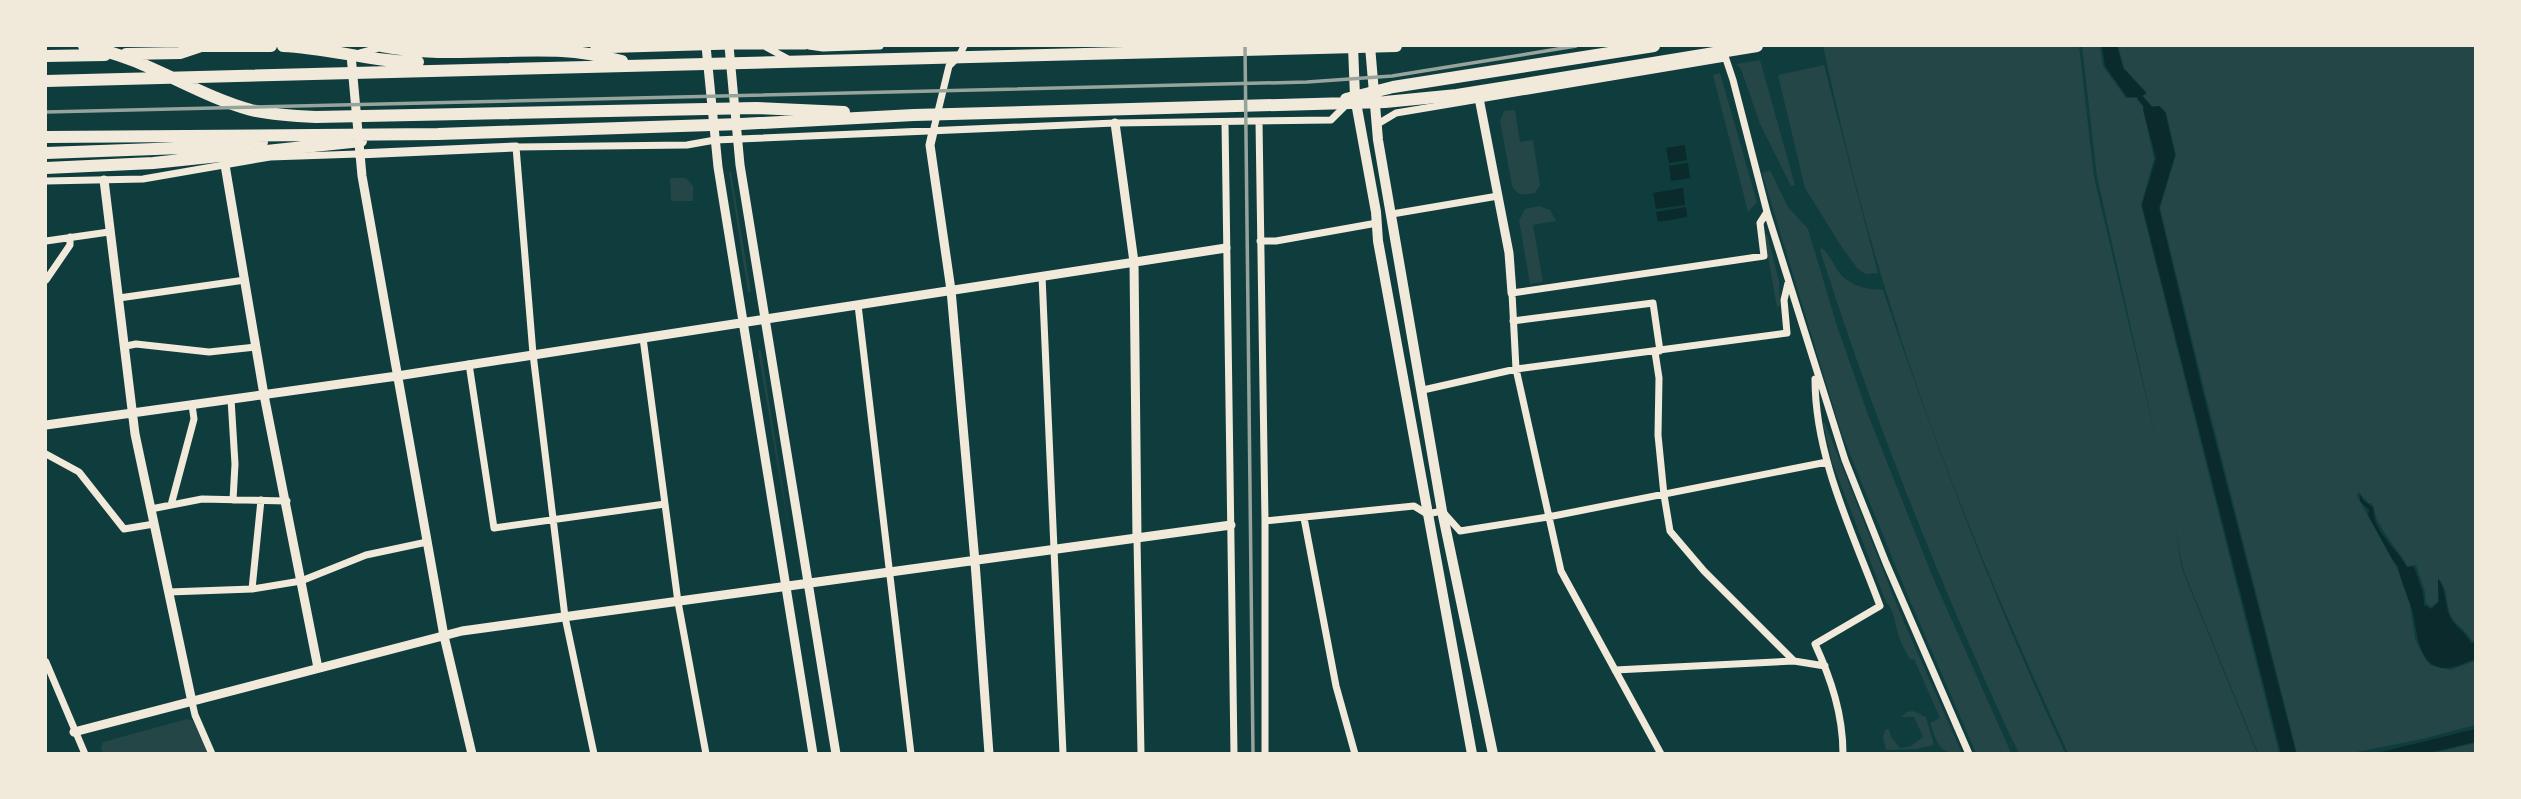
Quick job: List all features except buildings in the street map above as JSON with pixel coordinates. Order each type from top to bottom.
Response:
[{"type":"highway","points":[[84,46],[128,57],[250,109],[286,116],[756,108],[914,115]]},
{"type":"highway","points":[[46,56],[180,53],[200,46],[271,46]]},
{"type":"highway","points":[[283,46],[350,49],[402,62],[492,61],[524,66],[791,60],[961,51],[1076,53],[1336,46]]},
{"type":"highway","points":[[384,46],[436,51],[564,51],[639,65]]},
{"type":"highway","points":[[46,81],[1396,46]]},
{"type":"highway","points":[[46,153],[209,147],[292,139],[938,113],[1331,103],[1372,90],[1654,46]]},
{"type":"highway","points":[[46,137],[438,134],[914,115],[1284,106],[1424,99],[1756,46]]},
{"type":"highway","points":[[492,61],[558,52],[594,64]]},
{"type":"highway","points":[[46,168],[153,163],[438,134]]},
{"type":"main road","points":[[1353,46],[1355,97],[1427,514],[1472,754]]},
{"type":"main road","points":[[1370,46],[1376,125],[1442,511],[1493,754]]},
{"type":"street","points":[[334,46],[350,49],[384,46]]},
{"type":"street","points":[[535,46],[558,52],[706,46],[880,46]]},
{"type":"street","points":[[706,46],[715,140],[813,754]]},
{"type":"street","points":[[729,46],[738,139],[764,318],[836,754]]},
{"type":"street","points":[[1062,46],[1076,53]]},
{"type":"street","points":[[1722,46],[1734,80],[1767,212],[1815,372],[1845,460],[1969,754]]},
{"type":"street","points":[[766,47],[791,60]]},
{"type":"street","points":[[350,49],[358,154],[444,636],[472,754]]},
{"type":"street","points":[[961,51],[949,66],[930,145],[951,290],[989,754]]},
{"type":"street","points":[[1376,125],[1396,113],[1725,58]]},
{"type":"street","points":[[46,181],[143,178],[270,157],[516,147],[687,145],[715,140],[1115,123],[1331,120],[1355,97]]},
{"type":"street","points":[[1479,98],[1509,253],[1516,369],[1561,571],[1661,754]]},
{"type":"street","points":[[1259,121],[1265,521],[1265,754]]},
{"type":"street","points":[[1225,122],[1234,754]]},
{"type":"street","points":[[1115,123],[1134,262],[1141,754]]},
{"type":"street","points":[[292,139],[325,155]]},
{"type":"street","points":[[516,147],[533,354],[565,617],[594,754]]},
{"type":"street","points":[[225,164],[264,395],[318,668]]},
{"type":"street","points":[[104,180],[135,434],[195,715],[212,754]]},
{"type":"street","points":[[1392,214],[1498,196]]},
{"type":"street","points":[[1512,293],[1764,256],[1760,223],[1767,212]]},
{"type":"street","points":[[1260,241],[1276,241],[1377,223]]},
{"type":"street","points":[[46,240],[109,232]]},
{"type":"street","points":[[46,280],[70,245],[70,237]]},
{"type":"street","points":[[46,425],[397,376],[1226,248]]},
{"type":"street","points":[[1042,276],[1063,754]]},
{"type":"street","points":[[119,298],[245,280]]},
{"type":"street","points":[[1423,390],[1516,369],[1787,333],[1784,300],[1788,282]]},
{"type":"street","points":[[1513,321],[1653,303],[1658,351],[1658,435],[1670,531],[1704,571],[1794,661]]},
{"type":"street","points":[[858,305],[911,754]]},
{"type":"street","points":[[643,338],[678,602],[706,754]]},
{"type":"street","points":[[125,346],[136,344],[209,352],[256,347]]},
{"type":"street","points":[[470,364],[494,528],[665,504]]},
{"type":"street","points":[[1815,372],[1817,414],[1827,462],[1880,606],[1815,644],[1839,710],[1843,754]]},
{"type":"street","points":[[231,399],[235,464],[233,500]]},
{"type":"street","points":[[171,505],[194,419],[192,405]]},
{"type":"street","points":[[46,454],[79,472],[124,529],[154,524]]},
{"type":"street","points":[[1265,521],[1415,506],[1427,514],[1442,511],[1460,531],[1548,517],[1827,462]]},
{"type":"street","points":[[150,509],[202,499],[286,501]]},
{"type":"street","points":[[252,589],[261,500]]},
{"type":"street","points":[[1304,518],[1336,686],[1355,754]]},
{"type":"street","points":[[74,732],[444,636],[1231,525]]},
{"type":"street","points":[[169,592],[252,589],[301,581],[366,555],[427,542]]},
{"type":"street","points":[[1615,670],[1794,661],[1825,666]]},
{"type":"street","points":[[46,662],[85,754]]},
{"type":"shaded area","points":[[1823,46],[2079,46],[2094,177],[2156,439],[2097,177],[2082,46],[2100,46],[2103,66],[2126,98],[2136,98],[2143,107],[2154,159],[2141,205],[2279,753],[2258,753],[2183,569],[2175,525],[2182,569],[2257,753],[2068,753],[1993,583],[1925,409],[1868,230]]},
{"type":"shaded area","points":[[2102,46],[2117,46],[2123,68],[2146,93],[2142,96],[2152,107],[2159,106],[2165,112],[2175,155],[2159,208],[2203,393],[2296,753],[2281,753],[2142,205],[2156,158],[2144,107],[2137,97],[2127,97],[2105,66]]},
{"type":"shaded area","points":[[2118,46],[2475,46],[2475,641],[2472,641],[2452,618],[2444,587],[2438,578],[2438,601],[2431,607],[2426,603],[2416,565],[2407,566],[2382,529],[2371,503],[2359,492],[2357,496],[2397,568],[2410,605],[2415,639],[2430,665],[2450,670],[2475,661],[2475,725],[2351,753],[2297,753],[2160,208],[2176,155],[2166,112],[2160,106],[2152,106],[2143,96],[2147,93],[2124,68]]},
{"type":"shaded area","points":[[1760,60],[1795,185],[1791,186],[1760,124],[1741,69],[1736,64]]},
{"type":"shaded area","points":[[1824,65],[1878,273],[1866,274],[1858,269],[1805,188],[1778,75]]},
{"type":"shaded area","points":[[1720,73],[1757,202],[1748,212],[1713,75]]},
{"type":"shaded area","points":[[1515,110],[1520,142],[1533,140],[1540,185],[1535,193],[1521,194],[1512,185],[1500,121],[1504,111]]},
{"type":"shaded area","points":[[1685,145],[1687,160],[1669,163],[1666,148]]},
{"type":"shaded area","points":[[1688,163],[1690,178],[1671,181],[1669,166]]},
{"type":"shaded area","points":[[1770,170],[1788,207],[1808,229],[1837,326],[1867,412],[1934,580],[2011,753],[1976,753],[1907,594],[1841,432],[1762,173]]},
{"type":"shaded area","points":[[731,172],[751,292],[748,292]]},
{"type":"shaded area","points":[[670,178],[686,178],[693,186],[693,201],[671,201]]},
{"type":"shaded area","points":[[1683,188],[1685,205],[1656,209],[1653,193]]},
{"type":"shaded area","points":[[1539,206],[1550,210],[1556,221],[1533,225],[1543,282],[1530,284],[1519,220],[1525,209]]},
{"type":"shaded area","points":[[1686,207],[1687,217],[1658,222],[1656,212]]},
{"type":"shaded area","points":[[1767,234],[1779,281],[1780,306],[1777,307],[1764,235]]},
{"type":"shaded area","points":[[1822,248],[1847,280],[1864,288],[1883,290],[1968,524],[2014,639],[2065,753],[2019,753],[2008,731],[1906,493],[1840,311],[1820,250]]},
{"type":"shaded area","points":[[758,351],[761,351],[793,554]]},
{"type":"shaded area","points":[[1823,423],[1902,618],[1962,753],[1948,752],[1940,746],[1935,737],[1930,723],[1940,718],[1914,659],[1910,660],[1900,640],[1893,613],[1886,602],[1832,462]]},
{"type":"shaded area","points":[[2360,495],[2373,507],[2377,525],[2407,567],[2414,567],[2424,605],[2431,609],[2439,602],[2438,579],[2452,620],[2471,643],[2475,643],[2475,659],[2443,668],[2425,657],[2398,566],[2368,515],[2369,510],[2360,501]]},
{"type":"shaded area","points":[[1913,711],[1926,717],[1934,745],[1917,749],[1886,750],[1883,737],[1885,730],[1889,729],[1891,737],[1900,748],[1911,746],[1923,737],[1914,717],[1901,717]]},
{"type":"shaded area","points":[[187,719],[193,721],[208,753],[104,754],[101,749],[103,742]]},
{"type":"shaded area","points":[[2475,729],[2475,742],[2428,753],[2377,753]]},
{"type":"shaded area","points":[[2475,743],[2475,753],[2434,753]]},
{"type":"railway","points":[[1245,46],[1253,754]]},
{"type":"railway","points":[[46,112],[1307,82],[1392,76],[1576,46]]}]
